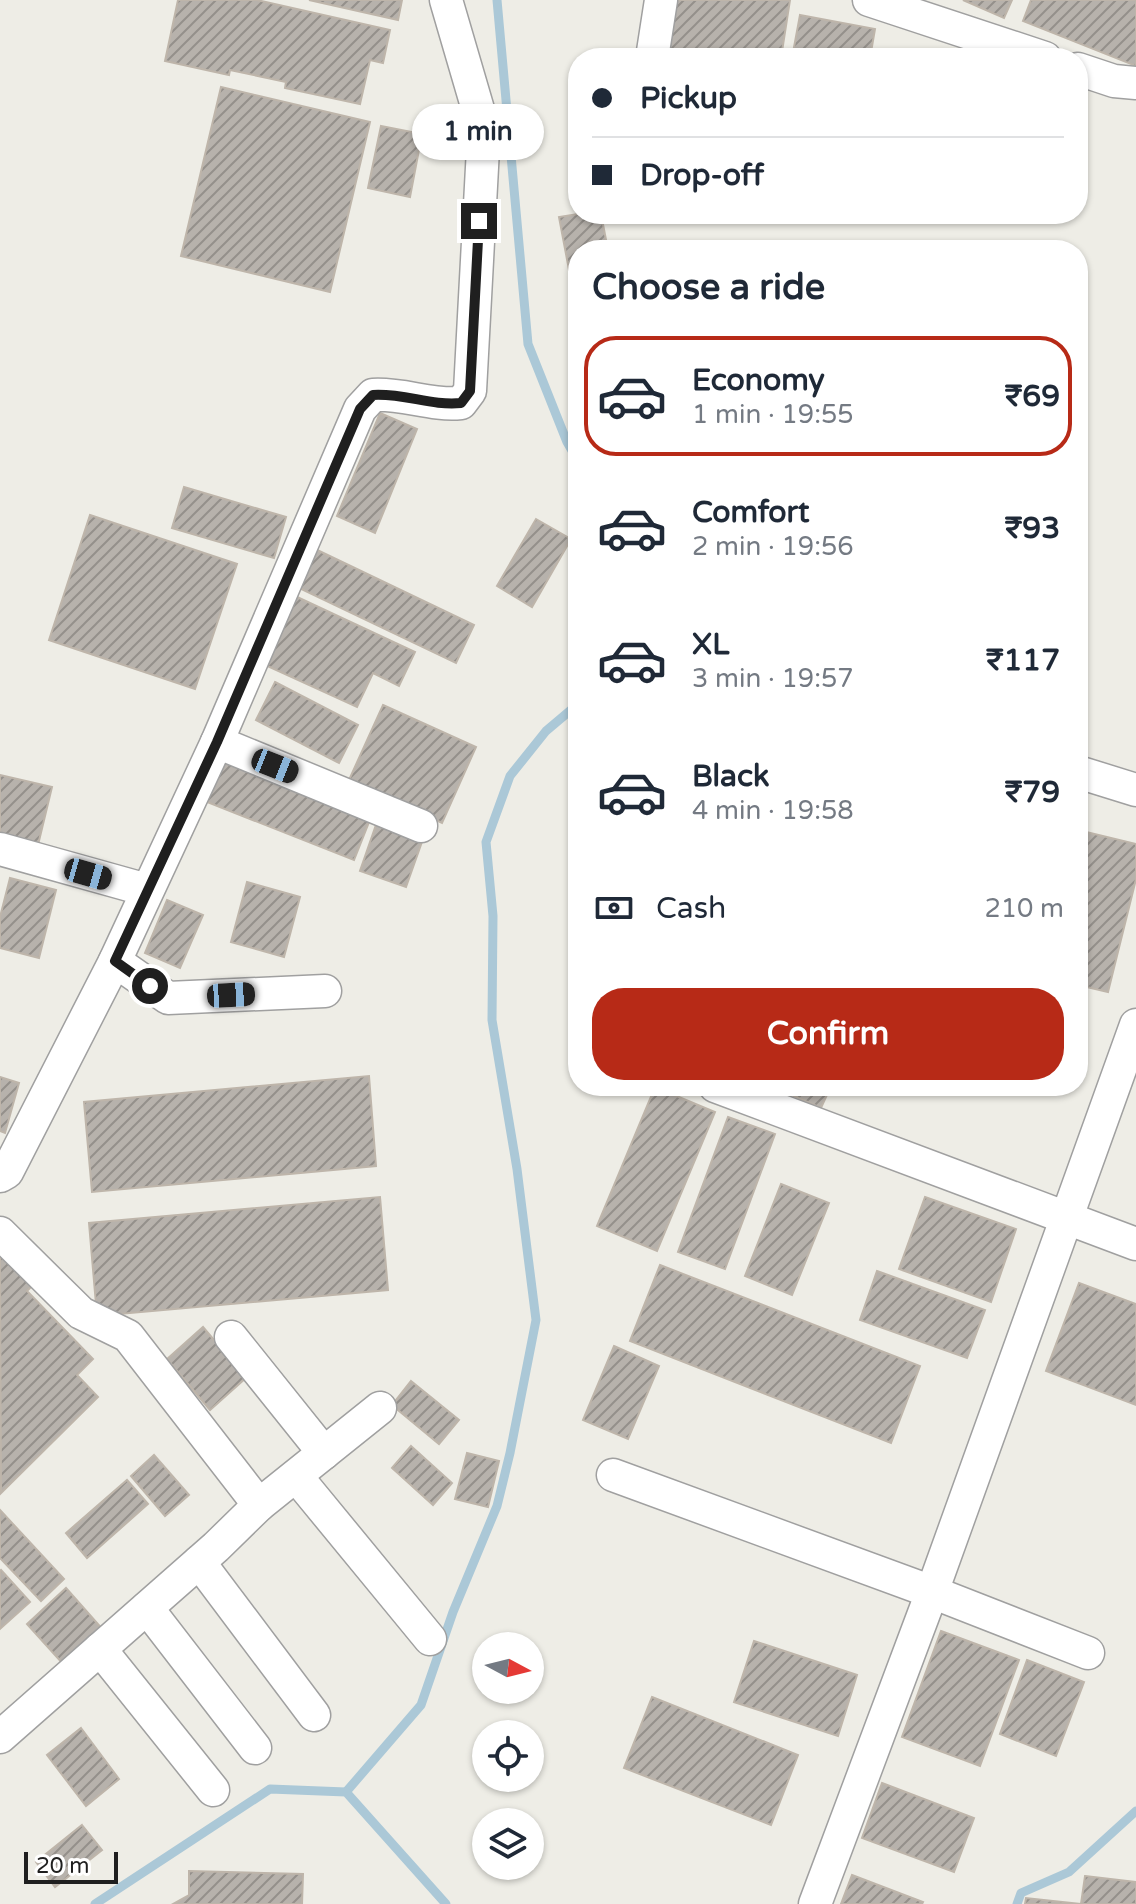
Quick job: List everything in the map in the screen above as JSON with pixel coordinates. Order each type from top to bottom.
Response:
[{"type":"street","points":[[0,1176],[7,1172],[115,961],[217,742],[360,409],[373,395],[392,393],[442,405],[461,403],[470,391],[484,130],[446,0]]},
{"type":"street","points":[[654,48],[661,0]]},
{"type":"street","points":[[869,0],[1015,48]]},
{"type":"street","points":[[1088,72],[1114,81],[1136,83]]},
{"type":"street","points":[[217,742],[421,826]]},
{"type":"street","points":[[1088,775],[1136,790]]},
{"type":"street","points":[[0,849],[147,890]]},
{"type":"street","points":[[115,961],[168,998],[325,991]]},
{"type":"street","points":[[815,1904],[932,1592],[1136,1025]]},
{"type":"street","points":[[742,1096],[1136,1244]]},
{"type":"street","points":[[0,1233],[81,1313],[128,1336],[259,1505]]},
{"type":"street","points":[[231,1337],[324,1453]]},
{"type":"street","points":[[0,1737],[199,1562],[259,1505],[380,1408]]},
{"type":"street","points":[[613,1475],[1088,1653]]},
{"type":"street","points":[[296,1476],[430,1639]]},
{"type":"street","points":[[199,1562],[314,1715]]},
{"type":"street","points":[[147,1608],[255,1748]]},
{"type":"street","points":[[100,1649],[213,1790]]},
{"type":"building","points":[[178,0],[257,0],[390,30],[383,63],[370,60],[360,104],[285,88],[286,82],[230,70],[229,75],[165,61]]},
{"type":"building","points":[[309,0],[402,0],[398,20]]},
{"type":"building","points":[[664,0],[790,0],[783,48],[657,48]]},
{"type":"building","points":[[963,0],[1012,0],[1004,18]]},
{"type":"building","points":[[1031,0],[1136,0],[1136,66],[1023,21]]},
{"type":"building","points":[[800,15],[875,29],[872,48],[794,48]]},
{"type":"building","points":[[221,87],[370,122],[330,292],[181,256]]},
{"type":"building","points":[[381,126],[422,134],[410,197],[368,188]]},
{"type":"building","points":[[568,216],[568,224],[603,224],[606,240],[568,240],[568,265],[559,217]]},
{"type":"building","points":[[380,413],[417,429],[375,533],[337,516]]},
{"type":"building","points":[[184,487],[286,517],[274,558],[172,528]]},
{"type":"building","points":[[90,515],[237,564],[195,689],[49,640]]},
{"type":"building","points":[[536,519],[568,537],[568,544],[532,607],[497,586]]},
{"type":"building","points":[[313,548],[474,625],[456,663],[295,586]]},
{"type":"building","points":[[295,596],[415,652],[399,686],[373,673],[357,707],[263,664]]},
{"type":"building","points":[[275,682],[358,725],[339,763],[256,720]]},
{"type":"building","points":[[383,705],[476,747],[442,823],[349,780]]},
{"type":"building","points":[[224,759],[371,817],[354,860],[207,802]]},
{"type":"building","points":[[0,775],[52,787],[38,845],[0,836]]},
{"type":"building","points":[[378,819],[424,836],[406,887],[360,871]]},
{"type":"building","points":[[1088,832],[1136,844],[1136,879],[1108,992],[1088,987]]},
{"type":"building","points":[[10,878],[56,890],[39,958],[0,948],[0,917]]},
{"type":"building","points":[[247,882],[300,897],[284,957],[231,942]]},
{"type":"building","points":[[167,900],[203,915],[180,968],[145,953]]},
{"type":"building","points":[[369,1076],[376,1166],[92,1192],[84,1102]]},
{"type":"building","points":[[0,1077],[19,1083],[5,1133],[0,1131]]},
{"type":"building","points":[[651,1096],[677,1096],[715,1112],[657,1251],[597,1226]]},
{"type":"building","points":[[794,1096],[826,1096],[821,1108]]},
{"type":"building","points":[[728,1117],[775,1134],[725,1269],[678,1252]]},
{"type":"building","points":[[781,1184],[829,1203],[792,1295],[745,1276]]},
{"type":"building","points":[[380,1197],[388,1290],[97,1316],[89,1223]]},
{"type":"building","points":[[925,1197],[1016,1229],[991,1302],[899,1269]]},
{"type":"building","points":[[0,1247],[35,1283],[27,1291],[93,1359],[77,1375],[98,1397],[1,1493]]},
{"type":"building","points":[[660,1265],[920,1366],[891,1443],[630,1341]]},
{"type":"building","points":[[877,1271],[985,1310],[967,1358],[860,1320]]},
{"type":"building","points":[[1079,1283],[1136,1304],[1136,1405],[1046,1371]]},
{"type":"building","points":[[203,1327],[246,1378],[210,1410],[167,1359]]},
{"type":"building","points":[[614,1346],[659,1366],[628,1439],[583,1420]]},
{"type":"building","points":[[411,1381],[459,1420],[439,1444],[392,1405]]},
{"type":"building","points":[[411,1446],[452,1483],[433,1505],[392,1468]]},
{"type":"building","points":[[467,1453],[499,1461],[488,1507],[455,1499]]},
{"type":"building","points":[[154,1455],[189,1495],[165,1516],[131,1476]]},
{"type":"building","points":[[127,1480],[148,1504],[87,1558],[66,1533]]},
{"type":"building","points":[[0,1510],[64,1579],[41,1601],[0,1558]]},
{"type":"building","points":[[0,1571],[30,1602],[0,1629]]},
{"type":"building","points":[[66,1588],[104,1631],[65,1666],[27,1624]]},
{"type":"building","points":[[941,1631],[1019,1660],[980,1766],[902,1737]]},
{"type":"building","points":[[754,1641],[857,1675],[838,1736],[734,1702]]},
{"type":"building","points":[[1027,1660],[1084,1682],[1056,1756],[1000,1734]]},
{"type":"building","points":[[652,1697],[798,1755],[771,1825],[624,1768]]},
{"type":"building","points":[[81,1728],[119,1779],[86,1806],[47,1755]]},
{"type":"building","points":[[882,1783],[974,1818],[954,1872],[862,1838]]},
{"type":"building","points":[[82,1825],[102,1850],[55,1887],[36,1862]]},
{"type":"building","points":[[189,1871],[303,1874],[302,1904],[173,1904],[189,1895]]},
{"type":"building","points":[[852,1875],[923,1902],[841,1904]]},
{"type":"building","points":[[1085,1876],[1136,1882],[1136,1904],[1081,1904]]},
{"type":"building","points":[[1026,1898],[1081,1904],[1025,1904]]},
{"type":"waterway","points":[[497,0],[528,344],[568,444]]},
{"type":"waterway","points":[[346,1792],[421,1705],[453,1612],[497,1506],[510,1453],[536,1320],[517,1169],[492,1020],[493,916],[486,842],[510,776],[546,731],[568,712]]},
{"type":"waterway","points":[[95,1904],[270,1789],[346,1792],[446,1904]]},
{"type":"waterway","points":[[1017,1904],[1021,1893],[1069,1872],[1136,1811]]},
{"type":"route","points":[[150,986],[115,961],[217,742],[360,409],[373,395],[392,393],[442,405],[461,403],[470,391],[479,221]]}]
